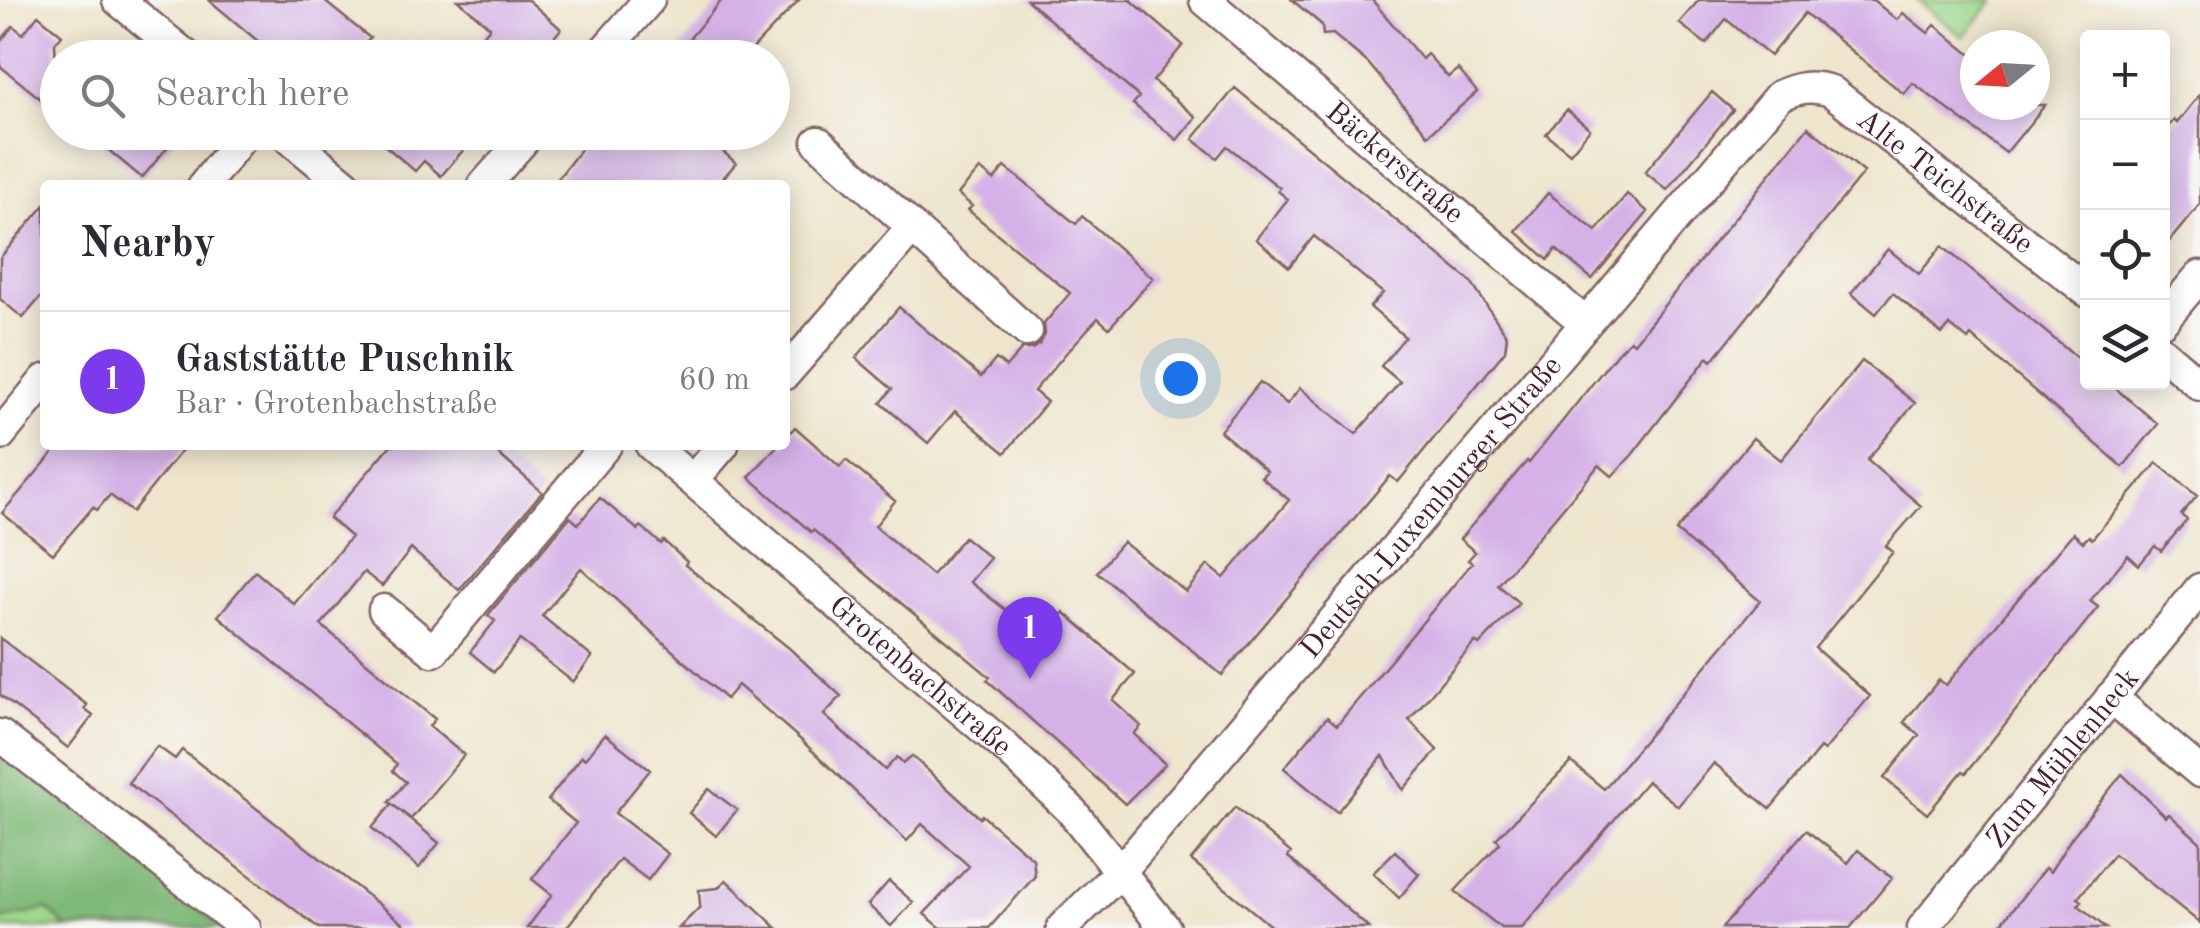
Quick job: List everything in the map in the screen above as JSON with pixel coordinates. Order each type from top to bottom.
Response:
[{"type":"street","points":[[118,0],[167,40]]},
{"type":"street","points":[[614,40],[649,0]]},
{"type":"street","name":"Bäckerstraße","points":[[1206,0],[1584,322]]},
{"type":"street","name":"Alte Teichstraße","points":[[1797,88],[1813,86],[1831,91],[2080,286]]},
{"type":"street","name":"Deutsch-Luxemburger Straße","points":[[1062,928],[1120,872],[1767,107],[1797,88]]},
{"type":"street","points":[[818,142],[1027,331]]},
{"type":"street","points":[[208,180],[232,150]]},
{"type":"street","points":[[304,150],[340,180]]},
{"type":"street","points":[[488,180],[515,150]]},
{"type":"street","points":[[790,368],[912,228]]},
{"type":"street","points":[[2170,312],[2200,276]]},
{"type":"street","points":[[2170,359],[2200,386]]},
{"type":"street","points":[[0,436],[40,386]]},
{"type":"street","points":[[384,610],[433,651],[602,450]]},
{"type":"street","name":"Grotenbachstraße","points":[[658,450],[1005,747],[1070,810],[1165,928]]},
{"type":"street","points":[[693,480],[719,450]]},
{"type":"street","name":"Zum Mühlenheck","points":[[1923,928],[2200,589]]},
{"type":"street","points":[[2111,697],[2200,772]]},
{"type":"street","points":[[0,735],[245,928]]},
{"type":"green space","points":[[1917,0],[1994,0],[1969,30],[1960,30],[1960,35]]},
{"type":"green space","points":[[0,750],[224,928],[67,928],[47,909],[0,920]]},
{"type":"green space","points":[[47,909],[67,928],[0,928],[0,920]]},
{"type":"building","points":[[209,0],[323,0],[370,38],[368,40],[257,40]]},
{"type":"building","points":[[458,0],[528,0],[561,29],[552,40],[480,40],[490,27]]},
{"type":"building","points":[[722,0],[799,0],[761,40],[688,40]]},
{"type":"building","points":[[1027,0],[1131,0],[1183,45],[1153,81],[1196,117],[1177,140],[1133,104],[1139,97]]},
{"type":"building","points":[[1292,0],[1372,0],[1422,59],[1427,54],[1448,77],[1458,69],[1477,92],[1428,135],[1368,63],[1333,34],[1323,35],[1322,25]]},
{"type":"building","points":[[1699,0],[1873,0],[1897,20],[1903,13],[1928,33],[1935,25],[1960,46],[1960,118],[1913,83],[1904,94],[1805,13],[1770,56],[1726,19],[1706,44],[1679,23]]},
{"type":"building","points":[[38,15],[62,35],[58,40],[40,40],[40,98],[0,66],[0,42],[13,26],[23,34]]},
{"type":"building","points":[[1235,88],[1470,281],[1507,336],[1505,351],[1398,482],[1390,476],[1222,675],[1097,572],[1123,542],[1186,592],[1208,565],[1224,578],[1289,500],[1261,477],[1267,471],[1220,431],[1260,382],[1287,404],[1300,388],[1356,434],[1400,382],[1381,366],[1405,337],[1370,307],[1383,293],[1314,236],[1289,267],[1256,239],[1288,199],[1278,191],[1280,188],[1227,146],[1217,158],[1193,139]]},
{"type":"building","points":[[1712,92],[1733,110],[1667,190],[1645,172]]},
{"type":"building","points":[[2200,94],[2200,204],[2170,240],[2170,125],[2174,120],[2177,123]]},
{"type":"building","points":[[1567,110],[1590,129],[1570,153],[1546,134]]},
{"type":"building","points":[[1962,120],[2033,120],[2006,153]]},
{"type":"building","points":[[1808,127],[1864,172],[1712,361],[1708,357],[1632,455],[1612,476],[1599,465],[1498,585],[1519,603],[1479,645],[1475,642],[1409,720],[1437,750],[1403,790],[1383,756],[1337,812],[1284,768],[1327,717],[1337,725],[1472,563],[1468,560],[1475,552],[1460,539],[1529,463],[1617,353],[1630,340],[1634,343]]},
{"type":"building","points":[[109,150],[165,150],[142,178]]},
{"type":"building","points":[[390,150],[463,150],[441,176],[424,161],[415,171]]},
{"type":"building","points":[[580,150],[721,150],[736,163],[721,180],[557,180]]},
{"type":"building","points":[[1005,167],[1076,224],[1082,216],[1153,278],[1109,328],[1098,318],[1034,391],[1047,402],[1005,453],[955,411],[928,443],[881,403],[892,389],[856,358],[899,307],[981,377],[996,359],[1006,367],[1022,349],[1040,344],[1044,324],[1070,293],[968,210],[972,206],[958,194],[980,169],[994,180]]},
{"type":"building","points":[[1548,193],[1596,231],[1627,194],[1648,212],[1592,279],[1556,249],[1548,260],[1516,231]]},
{"type":"building","points":[[40,211],[40,298],[23,318],[0,299],[0,258]]},
{"type":"building","points":[[1942,246],[2080,360],[2080,390],[2117,390],[2158,424],[2123,467],[1971,336],[1968,340],[1950,325],[1942,334],[1893,293],[1876,314],[1851,293],[1888,249],[1919,274]]},
{"type":"building","points":[[1862,361],[1915,403],[1867,460],[1921,506],[1886,546],[1893,552],[1815,648],[1870,696],[1770,809],[1714,763],[1678,806],[1647,781],[1522,928],[1501,928],[1455,891],[1500,843],[1496,839],[1571,762],[1604,789],[1760,601],[1676,531],[1753,438],[1781,460]]},
{"type":"building","points":[[795,427],[840,467],[846,460],[895,501],[875,526],[932,575],[964,537],[990,558],[970,582],[1042,638],[1064,612],[1135,674],[1113,700],[1141,726],[1134,734],[1165,764],[1125,804],[987,680],[990,677],[811,532],[749,477],[773,450],[790,450],[790,432]]},
{"type":"building","points":[[56,450],[182,450],[132,512],[110,495],[97,510],[93,507],[53,554],[2,513]]},
{"type":"building","points":[[387,450],[494,450],[542,492],[459,590],[411,549],[382,586],[364,572],[321,625],[435,719],[429,726],[464,755],[411,819],[389,802],[406,782],[393,771],[397,764],[218,616],[255,571],[294,604],[351,537],[329,518]]},
{"type":"building","points":[[2157,463],[2197,496],[2181,515],[2187,520],[2161,551],[2155,546],[2139,565],[2128,555],[2090,601],[2098,607],[1966,773],[1963,771],[1927,814],[1884,778],[1919,735],[1904,722],[1939,680],[1946,685],[2073,533],[2083,542],[2089,536],[2092,539]]},
{"type":"building","points":[[600,498],[638,530],[641,526],[661,544],[664,541],[687,562],[685,565],[789,648],[841,696],[824,715],[885,770],[897,757],[903,763],[912,756],[980,818],[982,815],[1033,859],[1035,876],[989,928],[941,928],[924,914],[969,866],[922,824],[907,841],[738,685],[726,699],[581,568],[542,616],[592,657],[573,682],[520,640],[494,672],[470,652],[495,621],[488,615],[570,517],[578,524]]},
{"type":"building","points":[[0,638],[87,705],[84,709],[93,716],[68,748],[0,695]]},
{"type":"building","points":[[605,734],[650,770],[615,813],[668,854],[648,880],[620,859],[566,928],[527,928],[552,895],[532,879],[576,823],[548,800],[582,756],[585,759]]},
{"type":"building","points":[[157,746],[175,759],[182,750],[409,928],[319,928],[128,783]]},
{"type":"building","points":[[2122,774],[2166,817],[2169,814],[2200,842],[2200,923],[2114,854],[2078,898],[2082,901],[2078,905],[2106,928],[1998,928],[2045,868],[2050,872]]},
{"type":"building","points":[[709,789],[737,810],[716,836],[689,813]]},
{"type":"building","points":[[392,804],[439,843],[419,868],[372,828]]},
{"type":"building","points":[[1235,807],[1291,853],[1288,857],[1369,928],[1273,928],[1191,860]]},
{"type":"building","points":[[1806,830],[1848,863],[1858,850],[1892,878],[1850,928],[1722,928]]},
{"type":"building","points":[[1395,851],[1419,874],[1399,898],[1373,873]]},
{"type":"building","points":[[726,880],[777,928],[679,928],[700,907],[699,890],[718,888]]},
{"type":"building","points":[[889,881],[913,902],[891,926],[868,905]]},
{"type":"place","name":"Gaststätte Puschnik","points":[[1030,679]]}]
